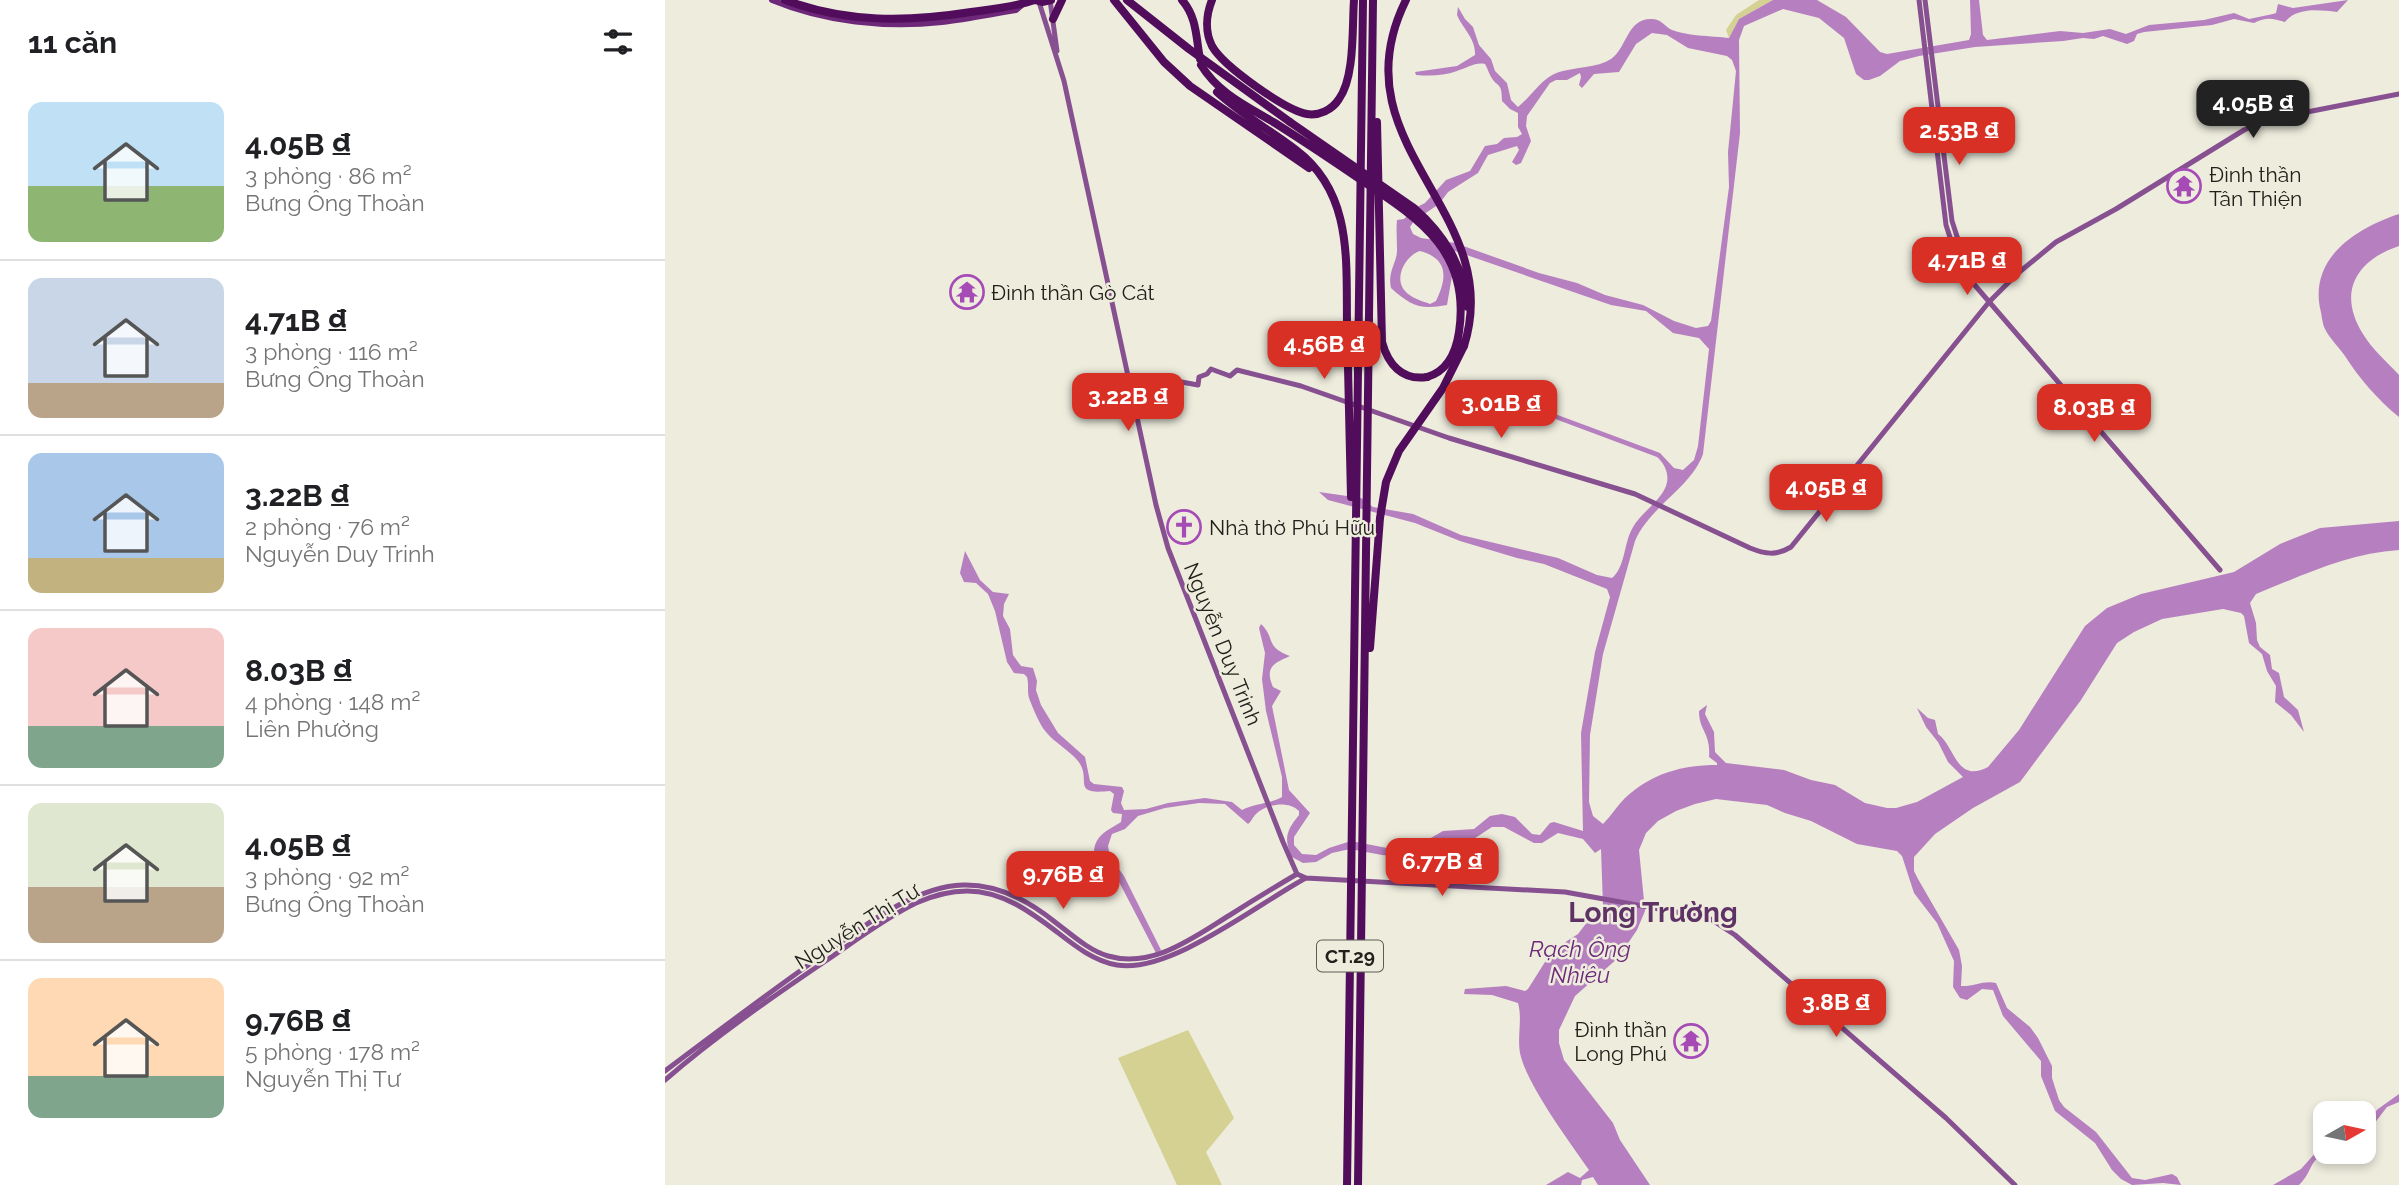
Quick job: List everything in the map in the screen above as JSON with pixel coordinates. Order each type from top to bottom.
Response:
[{"type":"highway","points":[[785,0],[804,7],[862,18],[909,22],[1051,0]]},
{"type":"highway","points":[[1053,19],[1062,0]]},
{"type":"highway","points":[[1114,0],[1164,62],[1190,86],[1320,177]]},
{"type":"highway","points":[[1127,0],[1179,42],[1421,218],[1449,247],[1460,271],[1466,296],[1467,334]]},
{"type":"highway","points":[[1182,0],[1191,12],[1201,65],[1206,77],[1224,98],[1311,162],[1337,207],[1343,228],[1353,727]]},
{"type":"highway","points":[[1212,0],[1207,21],[1208,34],[1216,53],[1233,70],[1285,105],[1304,113],[1327,110],[1339,100],[1349,72],[1354,0]]},
{"type":"highway","name":"CT.29","points":[[1347,1185],[1363,0]]},
{"type":"highway","points":[[1373,0],[1382,342],[1388,359],[1399,371],[1413,377],[1427,377],[1440,372],[1453,354],[1461,310],[1451,264],[1421,218]]},
{"type":"highway","name":"CT.29","points":[[1358,1185],[1373,0]]},
{"type":"highway","points":[[1364,728],[1380,518],[1386,482],[1399,451],[1443,388],[1464,346],[1472,296],[1470,278],[1459,242],[1402,135],[1391,101],[1388,85],[1389,47],[1406,0]]},
{"type":"highway","points":[[1201,65],[1221,90],[1411,210]]},
{"type":"main road","points":[[772,0],[831,17],[873,23],[909,22]]},
{"type":"street","name":"Nguyễn Duy Trinh","points":[[1051,0],[1058,57],[1156,505],[1168,548],[1297,874]]},
{"type":"street","points":[[1919,0],[1952,222],[1965,261],[1966,275],[2220,570]]},
{"type":"street","points":[[1925,0],[1927,44]]},
{"type":"street","name":"Nguyễn Duy Trinh","points":[[1037,1],[1058,57]]},
{"type":"street","points":[[1130,378],[1154,377],[1198,385],[1199,377],[1211,369],[1230,376],[1237,370],[1289,383],[1449,438],[1644,498],[1764,553],[1775,554],[1791,547],[1989,302],[2017,274],[2056,242],[2116,209],[2244,130],[2266,120],[2399,94]]},
{"type":"street","points":[[1297,874],[1306,878],[1536,890],[1709,918],[1735,935],[1946,1118],[2015,1185]]},
{"type":"street","name":"Nguyễn Thị Tư","points":[[665,1080],[742,1018],[838,948],[911,900],[938,889],[969,885],[1002,891],[1038,909],[1097,952],[1136,959],[1182,945],[1297,874]]},
{"type":"street","name":"Nguyễn Thị Tư","points":[[838,948],[915,904],[939,894],[969,891],[1010,901],[1094,957],[1119,965],[1143,965],[1184,951],[1306,878]]},
{"type":"street","name":"Nguyễn Thị Tư","points":[[665,1071],[736,1016],[829,955]]},
{"type":"shaded area","points":[[1759,0],[1773,0],[1739,19],[1729,38],[1726,30],[1736,15]]},
{"type":"shaded area","points":[[1188,1030],[1234,1118],[1206,1152],[1222,1185],[1177,1185],[1118,1058]]},
{"type":"water","name":"Rạch Ông Nhiêu","points":[[1773,0],[1817,0],[1846,17],[1880,52],[1887,54],[1969,40],[1970,0],[1979,0],[1983,35],[1987,40],[2060,31],[2083,33],[2110,29],[2126,34],[2149,25],[2204,20],[2234,13],[2249,19],[2276,13],[2278,4],[2293,8],[2348,0],[2337,12],[2302,12],[2285,22],[2269,19],[2254,23],[2234,19],[2212,25],[2144,32],[2137,34],[2134,41],[2127,44],[2103,36],[2094,39],[1975,47],[1919,56],[1900,61],[1880,76],[1869,80],[1856,74],[1844,38],[1819,18],[1783,9],[1744,26],[1739,40],[1740,133],[1703,454],[1689,477],[1650,517],[1635,541],[1603,654],[1590,735],[1589,802],[1593,816],[1603,824],[1625,798],[1656,777],[1679,769],[1717,765],[1709,757],[1708,742],[1700,718],[1699,711],[1707,705],[1705,714],[1714,732],[1715,752],[1726,763],[1784,770],[1835,785],[1865,803],[1896,808],[1917,802],[1963,777],[1948,762],[1917,708],[1928,718],[1935,720],[1938,734],[1963,767],[1969,771],[1977,771],[1988,767],[2019,730],[2085,626],[2107,608],[2141,594],[2234,572],[2280,544],[2320,528],[2399,521],[2399,550],[2362,555],[2326,566],[2256,594],[2250,603],[2256,623],[2257,640],[2260,647],[2270,655],[2272,669],[2279,673],[2284,697],[2298,710],[2304,732],[2291,715],[2275,702],[2276,686],[2267,671],[2262,654],[2249,643],[2244,616],[2241,613],[2223,609],[2162,619],[2117,643],[2081,700],[2020,782],[1973,808],[1935,834],[1914,857],[1914,871],[1959,950],[1962,966],[1961,986],[1996,983],[2007,1008],[2030,1027],[2038,1038],[2052,1066],[2052,1078],[2059,1100],[2096,1132],[2132,1178],[2145,1180],[2172,1174],[2181,1185],[2132,1185],[2121,1179],[2095,1143],[2055,1111],[2041,1076],[2041,1061],[2003,1016],[1993,990],[1982,989],[1967,1000],[1960,998],[1953,987],[1954,961],[1937,923],[1914,893],[1902,856],[1897,851],[1857,844],[1811,821],[1767,805],[1716,799],[1676,811],[1658,821],[1646,833],[1639,850],[1645,911],[1637,930],[1618,958],[1575,996],[1559,1030],[1559,1043],[1564,1060],[1613,1123],[1620,1140],[1650,1185],[1598,1185],[1593,1177],[1582,1180],[1581,1185],[1546,1185],[1568,1172],[1580,1178],[1589,1170],[1551,1115],[1526,1070],[1520,1050],[1518,1003],[1492,995],[1464,994],[1465,989],[1506,986],[1525,991],[1528,989],[1545,962],[1578,934],[1603,906],[1601,849],[1595,853],[1583,839],[1558,833],[1542,843],[1534,843],[1504,827],[1492,827],[1466,844],[1446,842],[1429,852],[1405,857],[1350,849],[1332,853],[1316,862],[1303,863],[1292,857],[1288,845],[1289,830],[1299,815],[1299,811],[1289,805],[1270,806],[1259,811],[1248,824],[1225,804],[1199,803],[1165,808],[1138,816],[1125,829],[1112,834],[1108,846],[1110,857],[1124,876],[1161,950],[1156,953],[1115,874],[1094,852],[1100,837],[1121,822],[1122,814],[1113,813],[1111,810],[1114,794],[1086,788],[1078,761],[1043,729],[1029,698],[1027,677],[1014,673],[1007,662],[995,611],[988,594],[976,583],[964,582],[960,573],[965,551],[980,580],[993,592],[1009,594],[1004,604],[1003,616],[1010,629],[1013,655],[1021,666],[1033,668],[1041,705],[1058,733],[1085,757],[1090,781],[1094,784],[1122,787],[1124,791],[1121,803],[1124,810],[1146,809],[1205,798],[1232,802],[1242,810],[1282,797],[1282,777],[1266,711],[1262,679],[1265,653],[1259,628],[1261,624],[1273,645],[1290,656],[1276,663],[1270,674],[1273,687],[1281,691],[1272,706],[1289,790],[1310,813],[1294,837],[1294,845],[1302,854],[1316,855],[1351,841],[1397,850],[1417,846],[1443,831],[1474,829],[1490,816],[1502,814],[1515,817],[1532,834],[1540,835],[1554,822],[1583,831],[1581,733],[1595,652],[1610,597],[1607,589],[1544,564],[1460,541],[1415,523],[1328,500],[1319,492],[1361,498],[1373,507],[1413,514],[1461,535],[1558,558],[1597,575],[1612,578],[1616,574],[1632,529],[1666,486],[1667,474],[1662,463],[1657,457],[1558,420],[1496,392],[1660,453],[1674,468],[1683,470],[1694,460],[1698,446],[1709,349],[1699,338],[1673,333],[1646,311],[1611,305],[1455,251],[1452,253],[1452,276],[1447,305],[1416,305],[1391,288],[1390,277],[1397,253],[1397,220],[1404,219],[1425,203],[1446,180],[1470,171],[1485,146],[1522,134],[1518,127],[1518,113],[1502,101],[1500,87],[1485,64],[1442,75],[1416,75],[1415,72],[1457,66],[1475,55],[1471,39],[1457,15],[1458,7],[1473,27],[1479,45],[1491,59],[1495,71],[1507,83],[1511,100],[1518,107],[1553,75],[1611,59],[1621,48],[1632,28],[1644,20],[1657,20],[1670,29],[1683,33],[1729,38],[1739,19]],"holes":[[[1652,33],[1667,35],[1688,48],[1727,56],[1732,60],[1736,71],[1728,152],[1729,187],[1711,321],[1708,326],[1696,328],[1674,321],[1643,305],[1605,295],[1577,283],[1539,273],[1455,243],[1421,238],[1413,234],[1410,227],[1414,221],[1439,204],[1448,192],[1478,173],[1488,155],[1517,146],[1519,150],[1512,162],[1516,165],[1521,163],[1531,141],[1526,126],[1527,116],[1550,83],[1567,80],[1580,73],[1579,85],[1582,88],[1594,74],[1619,72],[1636,44]],[[1420,251],[1436,259],[1443,270],[1440,293],[1436,301],[1430,304],[1407,293],[1400,280],[1406,262]]]},
{"type":"water","points":[[2399,214],[2399,246],[2384,252],[2362,269],[2355,280],[2352,305],[2355,319],[2367,340],[2399,375],[2399,417],[2369,388],[2327,333],[2320,308],[2319,290],[2322,274],[2340,247],[2368,227]]},
{"type":"water","points":[[2399,1094],[2399,1102],[2387,1107],[2377,1120],[2378,1109]]},
{"type":"water","points":[[2313,1156],[2313,1164],[2299,1185],[2273,1185],[2301,1169]]},
{"type":"place","name":"Đình thần Tân Thiện","points":[[2184,186]]},
{"type":"place","name":"Đình thần Gò Cát","points":[[967,292]]},
{"type":"place","name":"Nhà thờ Phú Hữu","points":[[1184,527]]},
{"type":"place","name":"Đình thần Long Phú","points":[[1691,1041]]},
{"type":"district","name":"Long Trường","points":[[1653,912]]}]
